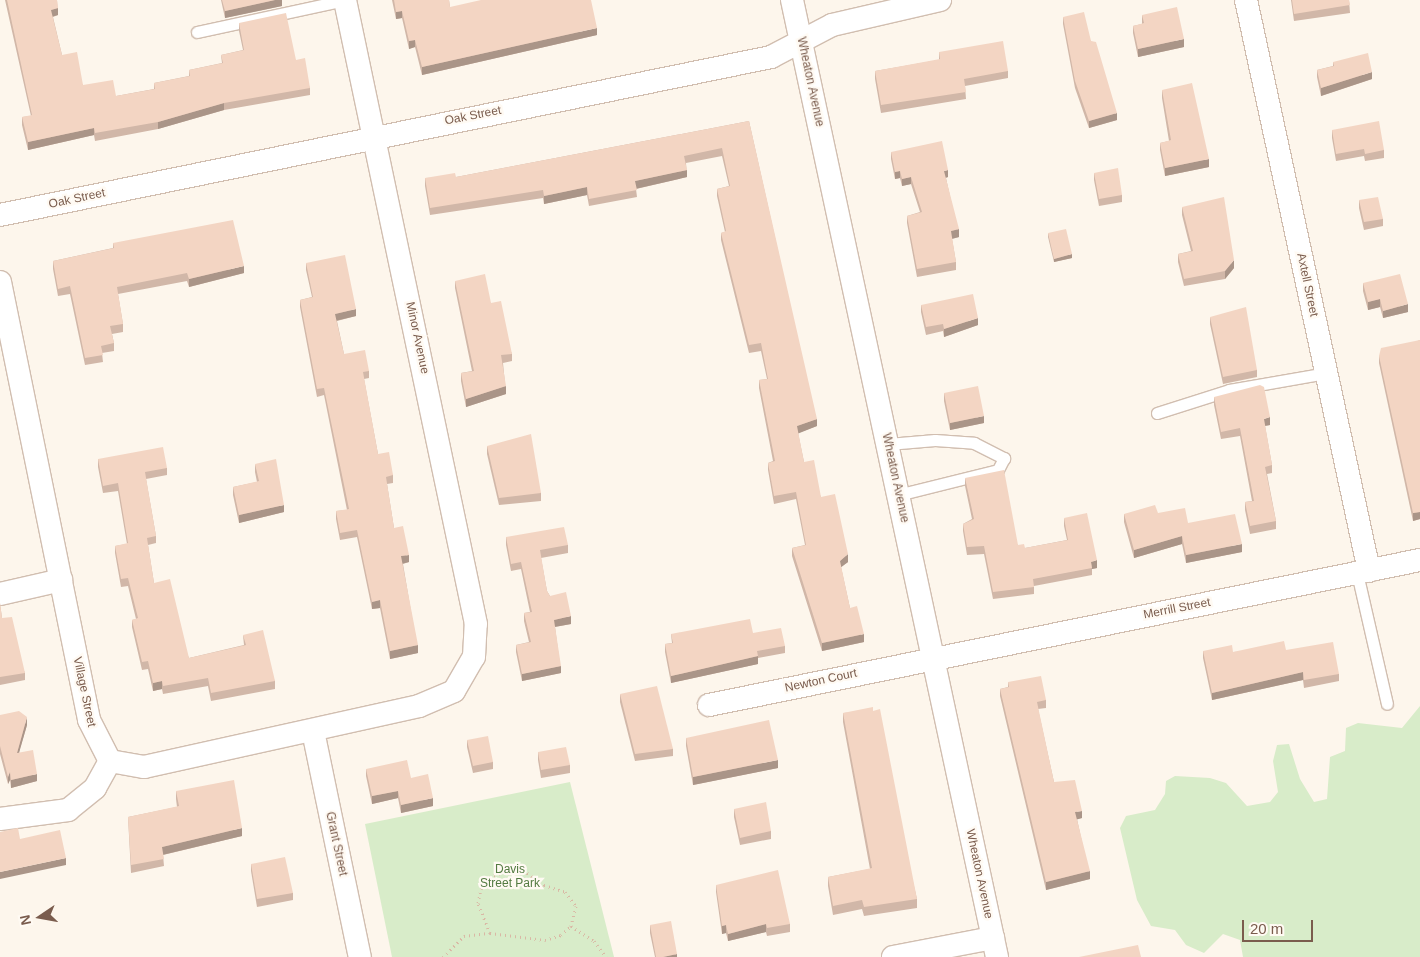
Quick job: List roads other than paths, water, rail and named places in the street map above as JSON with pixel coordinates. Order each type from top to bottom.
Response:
[{"type":"street","name":"Minor Avenue","points":[[313,731],[426,704],[454,691],[465,676],[474,657],[476,624],[345,0]]},
{"type":"street","name":"Wheaton Avenue","points":[[792,0],[995,947]]},
{"type":"street","name":"Oak Street","points":[[0,215],[374,136],[771,58],[800,38],[832,25],[940,0]]},
{"type":"street","name":"Axtell Street","points":[[1246,0],[1326,373],[1363,572]]},
{"type":"street","name":"Village Street","points":[[0,282],[89,720],[110,761]]},
{"type":"street","name":"Merrill Street","points":[[933,657],[1420,560]]},
{"type":"street","points":[[0,594],[61,580]]},
{"type":"street","name":"Newton Court","points":[[709,705],[933,657]]},
{"type":"street","points":[[0,819],[68,810],[95,788],[110,761],[144,767],[313,731]]},
{"type":"street","name":"Grant Street","points":[[313,731],[360,957]]},
{"type":"street","points":[[893,957],[995,947]]},
{"type":"lane","points":[[197,32],[345,0]]},
{"type":"lane","points":[[1157,413],[1230,390],[1326,373]]},
{"type":"lane","points":[[888,444],[935,440],[974,443],[1004,458],[998,470],[898,495]]},
{"type":"lane","points":[[1363,572],[1387,704]]},
{"type":"park label","name":"Davis Street Park","points":[[510,877]]}]
